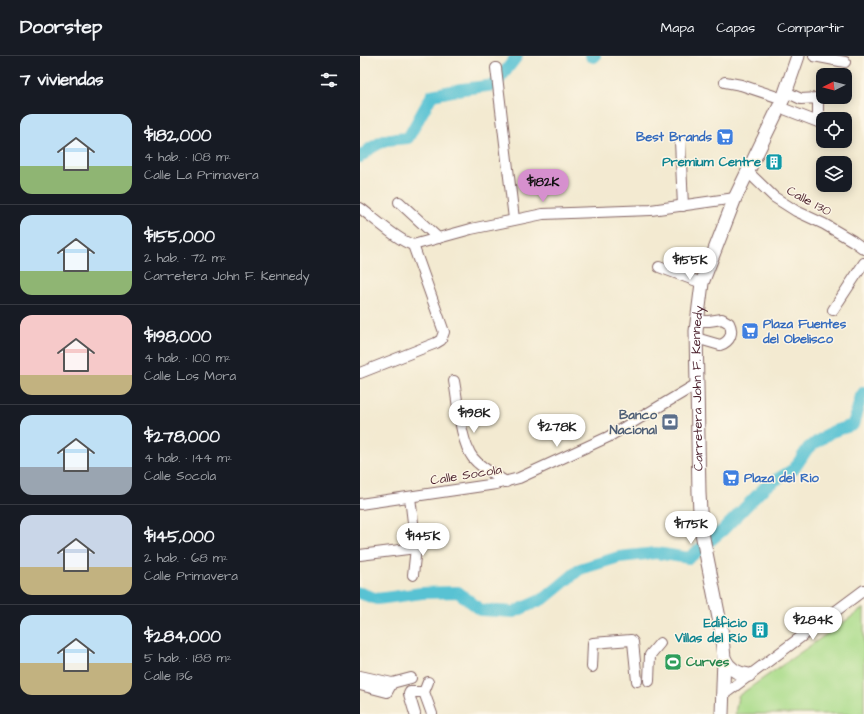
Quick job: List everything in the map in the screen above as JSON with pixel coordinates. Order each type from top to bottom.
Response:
[{"type":"main road","name":"Carretera John F. Kennedy","points":[[722,714],[724,658],[720,622],[701,528],[696,338],[697,321],[702,282],[735,198],[783,99],[799,57]]},
{"type":"main road","points":[[724,658],[727,664],[737,672],[749,675]]},
{"type":"street","points":[[814,56],[845,62]]},
{"type":"street","points":[[496,68],[514,219]]},
{"type":"street","points":[[725,82],[741,85],[783,99]]},
{"type":"street","points":[[680,141],[683,206]]},
{"type":"street","name":"Calle 130","points":[[747,171],[774,196],[796,211],[835,230],[864,249]]},
{"type":"street","points":[[360,208],[398,237],[413,245],[514,219],[543,214],[651,210],[735,198]]},
{"type":"street","points":[[400,202],[438,238]]},
{"type":"street","points":[[360,373],[441,340],[444,332],[413,245]]},
{"type":"street","points":[[833,310],[864,263]]},
{"type":"street","points":[[659,268],[702,282]]},
{"type":"street","points":[[696,338],[720,345],[730,338],[732,332],[729,323],[722,319],[709,322],[697,321]]},
{"type":"street","points":[[454,381],[460,420],[467,448],[474,459],[506,482]]},
{"type":"street","name":"Calle Socola","points":[[360,504],[506,482],[519,478],[608,438],[697,384]]},
{"type":"street","points":[[410,497],[416,548],[413,575]]},
{"type":"street","points":[[360,555],[416,548]]},
{"type":"street","points":[[723,695],[864,590]]},
{"type":"street","points":[[592,667],[592,643],[631,640],[634,642],[637,681]]},
{"type":"street","points":[[649,681],[650,655],[660,643]]},
{"type":"street","points":[[360,676],[392,683],[411,678]]},
{"type":"street","points":[[428,682],[424,692],[432,714]]},
{"type":"street","points":[[360,685],[387,692],[392,683]]},
{"type":"street","points":[[415,714],[409,694],[410,692],[424,692]]},
{"type":"green space","points":[[864,608],[864,714],[735,714],[738,696]]},
{"type":"waterway","points":[[360,157],[371,148],[385,140],[408,138],[432,95],[462,89],[495,85],[517,56]]},
{"type":"waterway","points":[[591,56],[595,56]]},
{"type":"waterway","points":[[360,593],[377,599],[422,593],[458,592],[481,610],[514,612],[545,598],[580,569],[619,557],[656,553],[689,558],[723,530],[766,486],[794,469],[808,448],[831,432],[853,425],[861,396],[864,392]]},
{"type":"place","name":"Best Brands","points":[[725,137]]},
{"type":"place","name":"Premium Centre","points":[[774,162]]},
{"type":"place","name":"Plaza Fuentes del Obelisco","points":[[750,331]]},
{"type":"place","name":"Banco Nacional","points":[[670,422]]},
{"type":"place","name":"Plaza del Rio","points":[[731,478]]},
{"type":"place","name":"Edificio Villas del Río","points":[[760,630]]},
{"type":"place","name":"Curves","points":[[673,662]]}]
